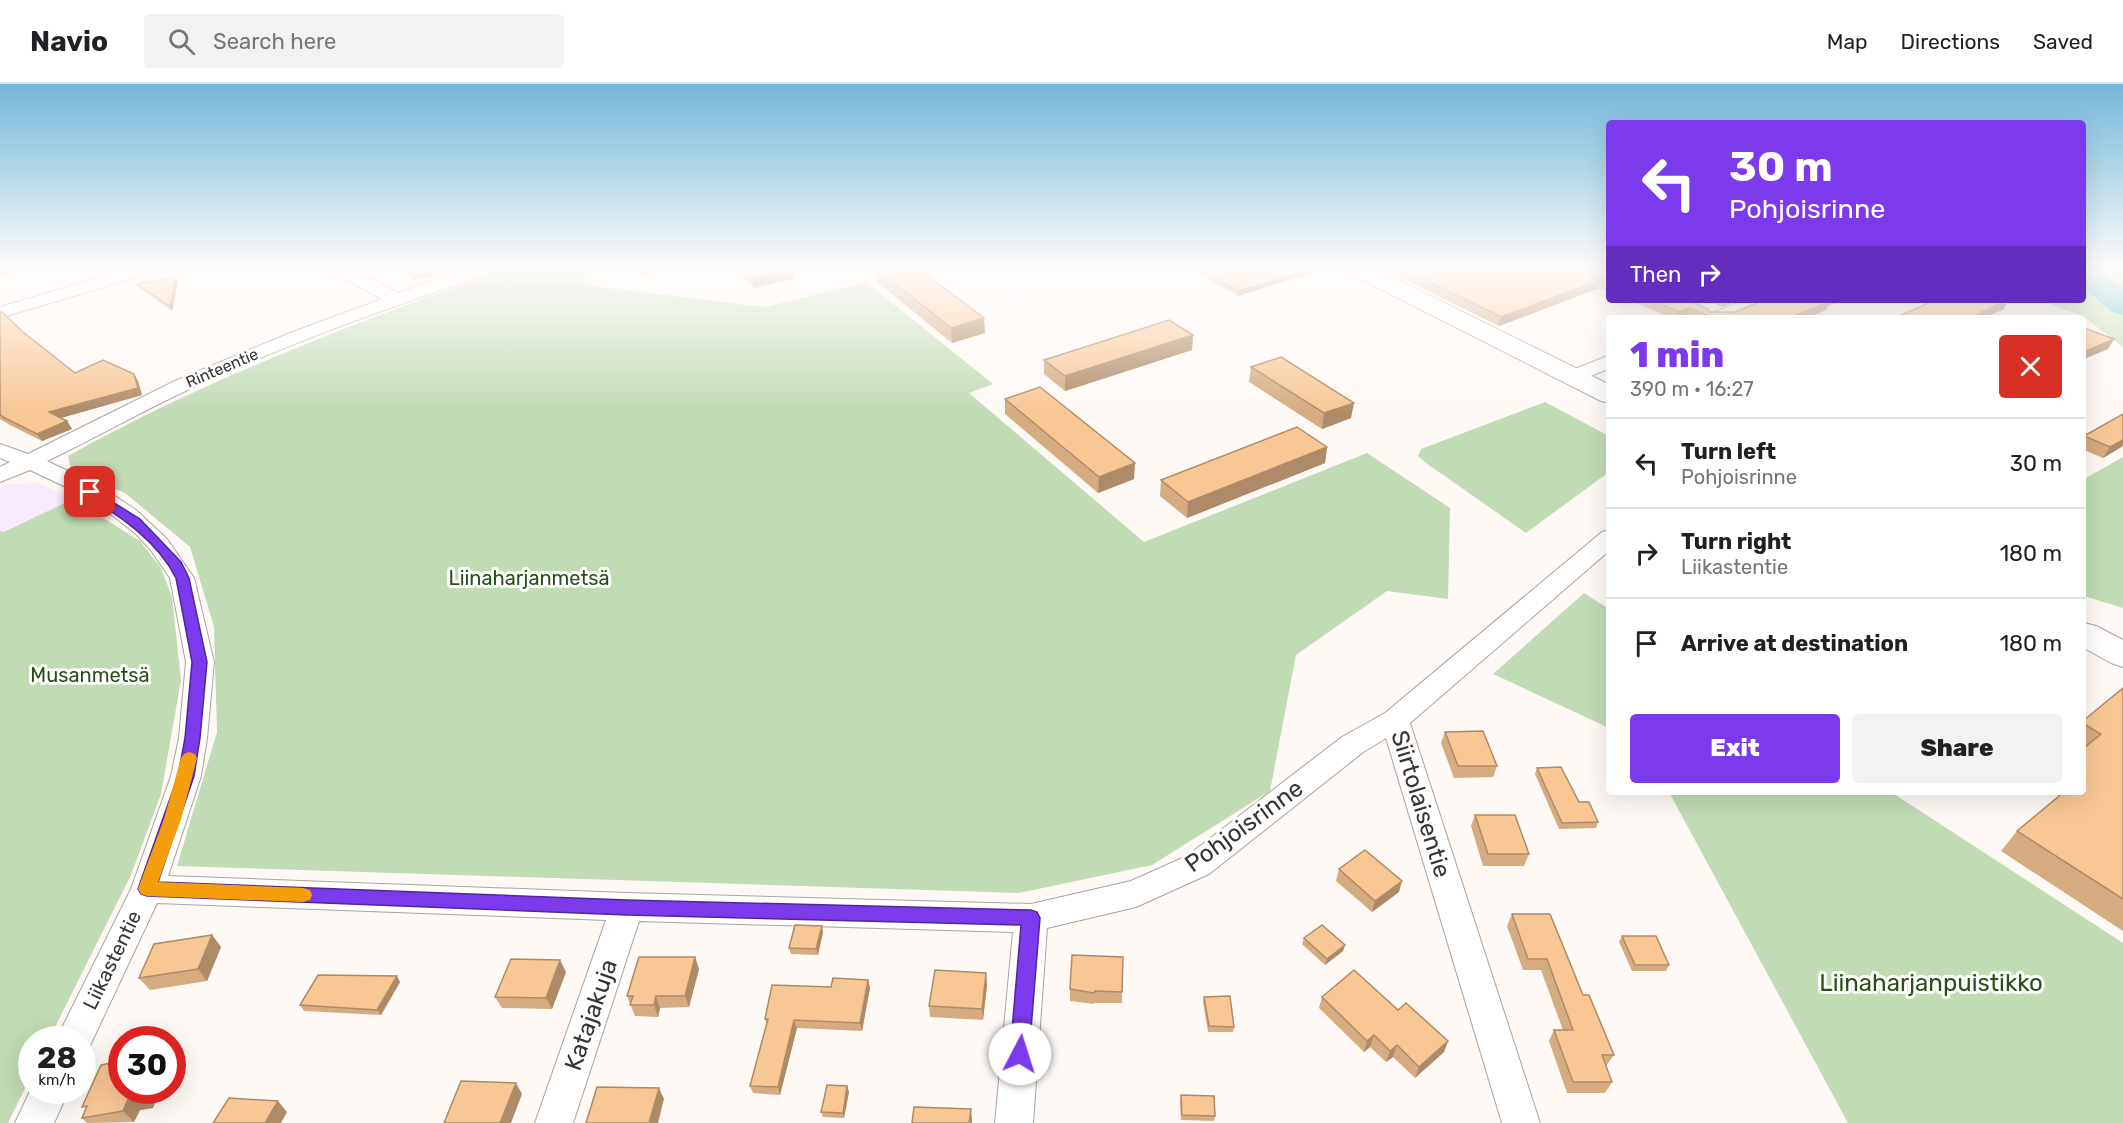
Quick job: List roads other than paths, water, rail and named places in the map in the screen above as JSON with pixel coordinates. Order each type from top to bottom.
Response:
[{"type":"main road","points":[[1454,316],[1606,393]]},
{"type":"main road","points":[[2086,635],[2123,654]]},
{"type":"street","name":"Rinteentie","points":[[0,475],[182,385],[350,316]]},
{"type":"street","points":[[1572,376],[1606,363]]},
{"type":"street","name":"Liikastentie","points":[[0,450],[54,472],[107,501],[135,521],[166,552],[182,578],[200,662],[193,738],[186,776],[147,889],[81,1026]]},
{"type":"street","name":"Siirtolaisentie","points":[[1521,1123],[1395,720],[1606,540]]},
{"type":"street","name":"Pohjoisrinne","points":[[147,889],[627,907],[1031,918],[1136,892],[1198,865],[1352,745],[1395,720]]},
{"type":"street","name":"Katajakuja","points":[[554,1123],[627,907]]},
{"type":"street","points":[[1014,1123],[1031,918]]},
{"type":"street","points":[[34,1123],[43,1104]]},
{"type":"park label","name":"Liinaharjanmetsä","points":[[529,578]]},
{"type":"park label","name":"Musanmetsä","points":[[90,675]]},
{"type":"park label","name":"Liinaharjanpuistikko","points":[[1931,983]]}]
